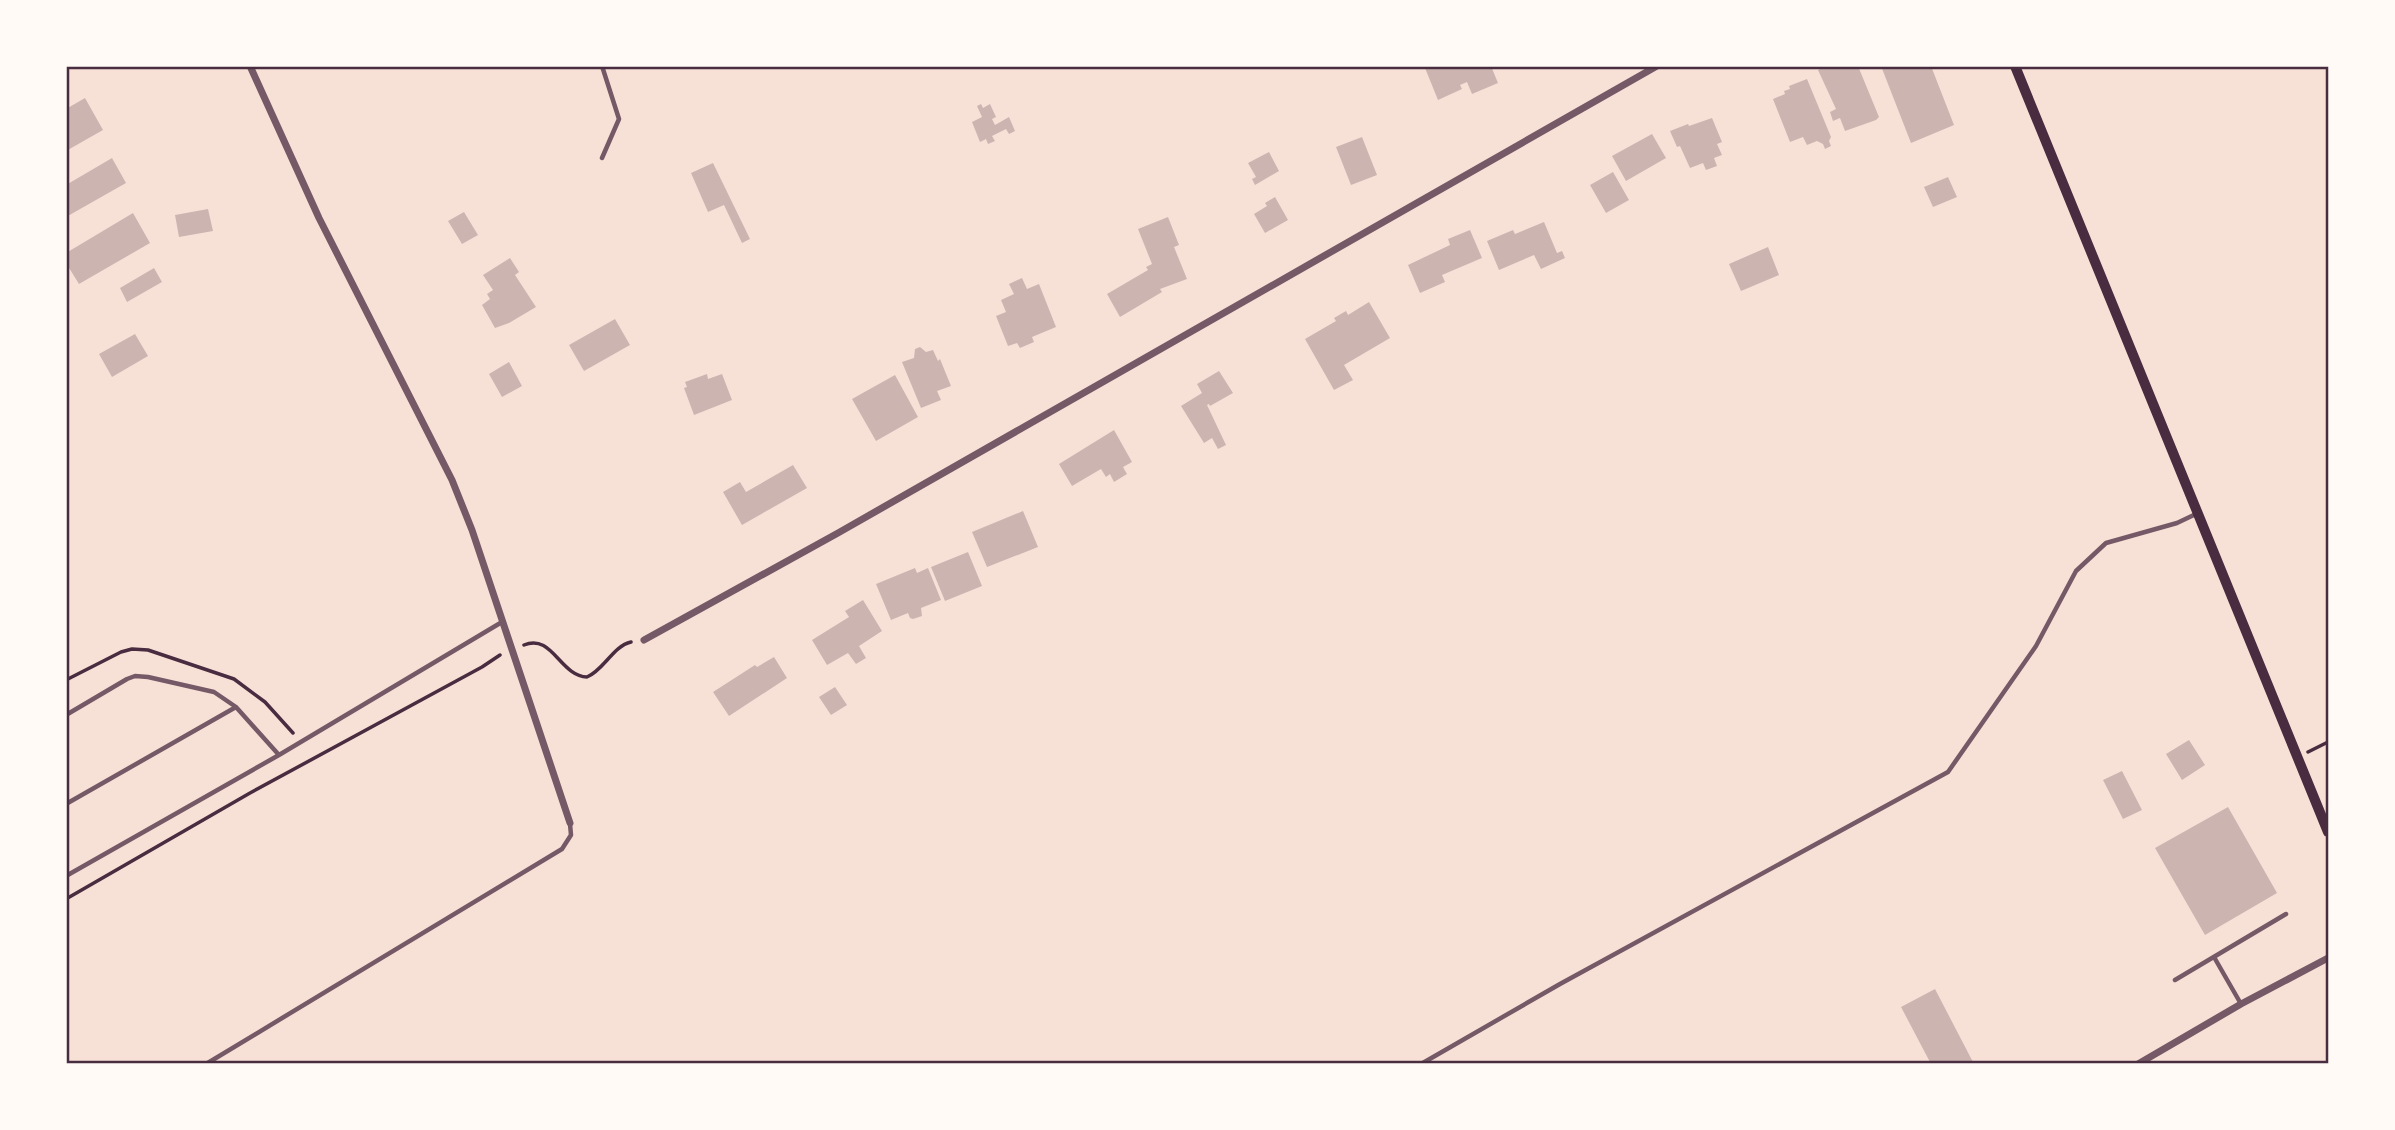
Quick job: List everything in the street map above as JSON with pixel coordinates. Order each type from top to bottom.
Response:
[{"type":"main road","points":[[2015,66],[2329,832]]},
{"type":"street","points":[[250,66],[319,218],[452,480],[472,530],[570,823]]},
{"type":"street","points":[[644,640],[850,526],[1657,66]]},
{"type":"street","points":[[2138,1063],[2329,958]]},
{"type":"lane","points":[[602,66],[619,119],[602,158]]},
{"type":"lane","points":[[1421,1063],[1948,772],[2036,646],[2076,571],[2106,542],[2177,523],[2198,513]]},
{"type":"lane","points":[[66,876],[279,755],[502,622]]},
{"type":"lane","points":[[66,715],[135,677],[148,677],[205,689],[227,698],[279,755]]},
{"type":"lane","points":[[66,804],[236,707]]},
{"type":"lane","points":[[206,1063],[562,849],[571,835],[570,823]]},
{"type":"lane","points":[[2175,980],[2286,914]]},
{"type":"lane","points":[[2214,957],[2241,1004]]},
{"type":"path","points":[[522,646],[531,642],[540,643],[571,672],[587,677],[597,672],[624,643],[644,640]]},
{"type":"path","points":[[66,899],[261,787],[482,667],[494,657]]},
{"type":"path","points":[[2297,757],[2329,742]]},
{"type":"building","points":[[1491,66],[1498,83],[1472,94],[1467,82],[1460,85],[1462,89],[1438,100],[1425,68]]},
{"type":"building","points":[[1826,66],[1838,66],[1839,69],[1858,66],[1879,117],[1876,120],[1845,131],[1840,118],[1833,121],[1830,112],[1836,109],[1818,70]]},
{"type":"building","points":[[1881,66],[1931,66],[1954,125],[1911,143]]},
{"type":"building","points":[[1807,79],[1831,137],[1831,146],[1825,149],[1823,144],[1817,141],[1807,145],[1803,137],[1790,142],[1773,99],[1785,94],[1784,91],[1790,89],[1789,86]]},
{"type":"building","points":[[85,98],[103,130],[66,151],[66,109]]},
{"type":"building","points":[[981,104],[983,108],[990,104],[996,117],[992,119],[995,125],[1009,117],[1015,131],[1009,134],[1006,129],[992,136],[995,141],[988,144],[986,139],[980,142],[972,122],[982,117],[977,106]]},
{"type":"building","points":[[1712,118],[1722,142],[1717,144],[1722,155],[1714,158],[1717,166],[1706,170],[1703,163],[1690,168],[1670,131]]},
{"type":"building","points":[[1652,134],[1666,158],[1626,181],[1612,156]]},
{"type":"building","points":[[1362,137],[1377,175],[1351,185],[1336,147]]},
{"type":"building","points":[[1269,152],[1279,171],[1255,185],[1252,179],[1256,177],[1248,163]]},
{"type":"building","points":[[112,158],[126,183],[66,217],[66,185]]},
{"type":"building","points":[[713,163],[750,239],[742,243],[724,205],[708,212],[691,173]]},
{"type":"building","points":[[1613,172],[1629,200],[1606,213],[1590,185]]},
{"type":"building","points":[[1948,177],[1957,197],[1933,207],[1924,187]]},
{"type":"building","points":[[1275,197],[1288,220],[1265,233],[1254,214]]},
{"type":"building","points":[[208,209],[213,231],[179,237],[175,215]]},
{"type":"building","points":[[464,212],[478,235],[462,244],[448,221]]},
{"type":"building","points":[[133,213],[150,243],[79,284],[66,263],[66,253]]},
{"type":"building","points":[[1168,217],[1179,245],[1174,247],[1187,279],[1160,289],[1162,292],[1120,317],[1107,294],[1148,270],[1146,267],[1152,264],[1138,229]]},
{"type":"building","points":[[1544,222],[1557,253],[1562,251],[1565,258],[1541,269],[1534,255],[1499,270],[1487,241],[1513,230],[1515,234]]},
{"type":"building","points":[[1470,230],[1482,258],[1442,275],[1445,282],[1420,293],[1408,265],[1450,245],[1448,239]]},
{"type":"building","points":[[1768,247],[1779,275],[1741,291],[1729,264]]},
{"type":"building","points":[[510,258],[519,272],[515,275],[536,307],[495,328],[482,305],[490,299],[487,294],[493,290],[483,275]]},
{"type":"building","points":[[154,268],[162,282],[127,302],[120,288]]},
{"type":"building","points":[[1022,278],[1027,289],[1039,284],[1056,327],[1032,337],[1034,342],[1020,348],[1017,343],[1008,346],[996,316],[1006,312],[1001,300],[1014,294],[1009,284]]},
{"type":"building","points":[[1369,302],[1390,338],[1344,365],[1353,380],[1334,390],[1305,339],[1336,321],[1334,318],[1346,311],[1348,315]]},
{"type":"building","points":[[615,319],[630,345],[584,371],[569,345]]},
{"type":"building","points":[[135,334],[148,356],[112,377],[99,354]]},
{"type":"building","points":[[920,347],[926,352],[933,350],[938,361],[940,359],[951,386],[937,391],[941,400],[921,408],[902,362],[914,358],[915,349]]},
{"type":"building","points":[[509,362],[522,386],[502,397],[489,374]]},
{"type":"building","points":[[1219,371],[1233,393],[1210,406],[1207,405],[1226,445],[1218,449],[1212,438],[1204,443],[1181,406],[1202,393],[1197,384]]},
{"type":"building","points":[[707,374],[708,379],[722,374],[732,400],[694,415],[684,388],[687,387],[685,382]]},
{"type":"building","points":[[895,375],[918,417],[876,441],[852,399]]},
{"type":"building","points":[[1114,430],[1132,462],[1123,467],[1127,474],[1114,482],[1110,474],[1106,477],[1101,469],[1072,486],[1059,464]]},
{"type":"building","points":[[793,465],[807,488],[742,525],[723,492],[740,482],[746,492]]},
{"type":"building","points":[[1023,511],[1038,547],[987,567],[972,532]]},
{"type":"building","points":[[968,552],[982,586],[945,601],[931,567]]},
{"type":"building","points":[[915,568],[917,573],[928,568],[941,600],[921,608],[922,616],[913,619],[908,613],[891,620],[876,584]]},
{"type":"building","points":[[863,600],[882,631],[859,646],[866,658],[856,664],[848,653],[827,665],[812,640],[849,617],[845,611]]},
{"type":"building","points":[[774,657],[787,678],[729,716],[713,692],[755,665],[757,667]]},
{"type":"building","points":[[835,687],[847,705],[831,715],[819,697]]},
{"type":"building","points":[[2189,740],[2205,765],[2182,780],[2166,754]]},
{"type":"building","points":[[2122,771],[2142,810],[2123,819],[2103,780]]},
{"type":"building","points":[[2228,807],[2277,893],[2205,935],[2155,848]]},
{"type":"building","points":[[1935,989],[1974,1064],[1931,1064],[1901,1007]]}]
